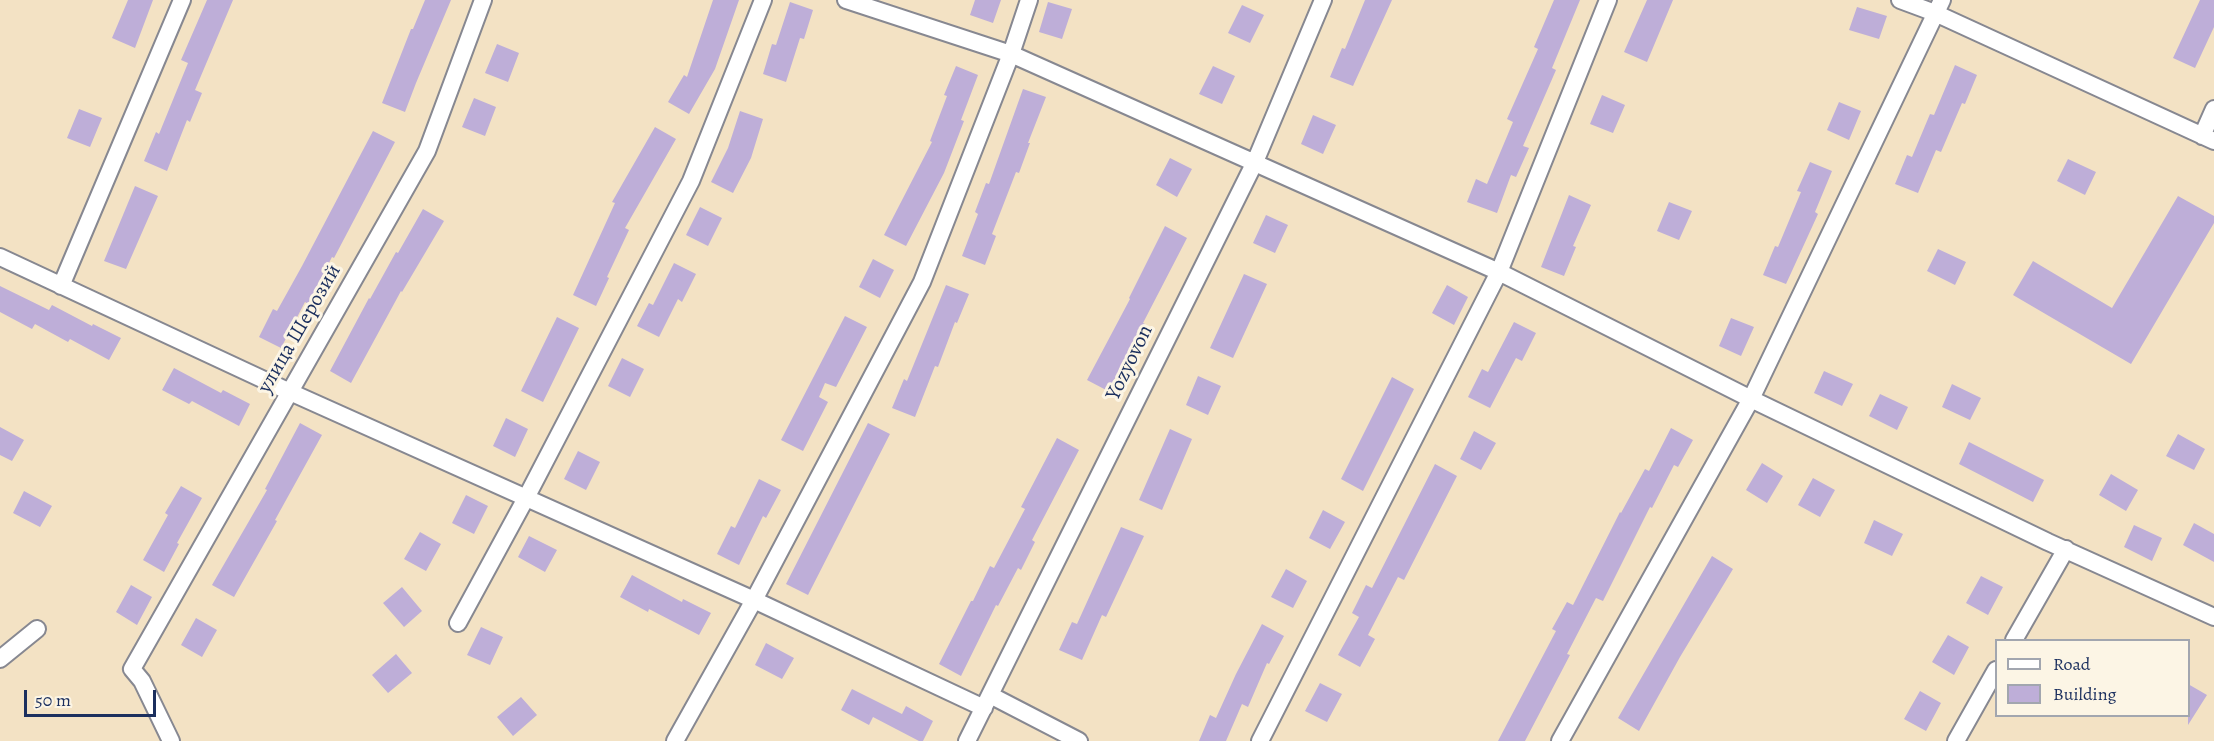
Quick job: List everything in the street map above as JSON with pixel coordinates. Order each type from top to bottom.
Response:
[{"type":"street","points":[[61,286],[182,0]]},
{"type":"street","name":"улица Шерозий","points":[[171,741],[142,681],[132,669],[427,151],[483,0]]},
{"type":"street","points":[[458,623],[526,498],[691,181],[763,0]]},
{"type":"street","points":[[846,0],[1011,54],[1255,162],[1499,272],[1751,399],[2048,542],[2213,616]]},
{"type":"street","points":[[675,741],[754,600],[922,282],[1011,54],[1029,0]]},
{"type":"street","name":"Yozyovon","points":[[967,741],[1255,162],[1323,0]]},
{"type":"street","points":[[1260,741],[1499,272],[1608,0]]},
{"type":"street","points":[[1900,0],[1939,7],[2208,139],[2214,109]]},
{"type":"street","points":[[1560,741],[1751,399],[1939,7]]},
{"type":"street","points":[[0,257],[290,392],[526,498],[1079,741]]},
{"type":"street","points":[[2015,639],[2066,549]]},
{"type":"street","points":[[0,659],[37,629]]},
{"type":"street","points":[[1956,741],[1995,672]]},
{"type":"building","points":[[128,0],[153,0],[135,48],[112,38]]},
{"type":"building","points":[[207,0],[233,0],[195,90],[202,93],[190,122],[187,120],[167,171],[144,161],[156,132],[159,134],[188,63],[181,60]]},
{"type":"building","points":[[425,0],[451,0],[405,112],[382,103]]},
{"type":"building","points":[[713,0],[739,0],[715,69],[689,114],[668,102],[684,75],[687,77]]},
{"type":"building","points":[[975,0],[1001,0],[993,23],[970,15]]},
{"type":"building","points":[[1365,0],[1392,0],[1353,86],[1330,77],[1342,48],[1345,49]]},
{"type":"building","points":[[1554,0],[1580,0],[1552,68],[1556,70],[1523,146],[1529,148],[1516,177],[1511,175],[1497,213],[1467,202],[1476,179],[1487,184],[1513,122],[1507,119],[1538,49],[1534,47]]},
{"type":"building","points":[[1647,0],[1673,0],[1647,62],[1624,52]]},
{"type":"building","points":[[2200,0],[2214,0],[2214,27],[2195,68],[2173,58]]},
{"type":"building","points":[[790,2],[813,10],[804,39],[800,38],[786,82],[763,74],[772,44],[776,45]]},
{"type":"building","points":[[1048,2],[1072,9],[1062,39],[1039,32]]},
{"type":"building","points":[[1242,5],[1264,15],[1250,43],[1228,33]]},
{"type":"building","points":[[1857,7],[1887,16],[1879,39],[1849,30]]},
{"type":"building","points":[[497,44],[519,53],[508,82],[485,73]]},
{"type":"building","points":[[1955,65],[1977,75],[1941,152],[1936,150],[1918,193],[1895,184],[1907,155],[1912,157],[1930,114],[1934,115]]},
{"type":"building","points":[[956,66],[978,75],[961,120],[964,121],[944,173],[906,246],[884,235],[932,142],[930,141],[947,96],[944,95]]},
{"type":"building","points":[[1213,66],[1235,76],[1222,104],[1199,94]]},
{"type":"building","points":[[1023,89],[1046,97],[1019,173],[1016,172],[992,234],[996,236],[985,265],[962,256],[978,214],[975,212],[986,183],[989,184]]},
{"type":"building","points":[[1602,95],[1625,105],[1613,133],[1590,124]]},
{"type":"building","points":[[474,98],[496,107],[485,136],[462,127]]},
{"type":"building","points":[[1839,102],[1861,111],[1849,140],[1827,130]]},
{"type":"building","points":[[79,109],[102,118],[90,147],[67,138]]},
{"type":"building","points":[[740,111],[763,119],[751,158],[733,193],[711,182],[728,148]]},
{"type":"building","points":[[1313,115],[1336,125],[1323,154],[1301,144]]},
{"type":"building","points":[[655,127],[676,139],[625,228],[629,230],[596,306],[573,295],[615,203],[612,202]]},
{"type":"building","points":[[373,131],[395,142],[334,258],[332,257],[308,304],[305,302],[281,348],[259,337],[273,309],[277,311],[302,266]]},
{"type":"building","points":[[1170,158],[1192,169],[1177,197],[1156,185]]},
{"type":"building","points":[[2068,159],[2096,172],[2085,195],[2057,181]]},
{"type":"building","points":[[1810,162],[1832,171],[1815,212],[1818,214],[1786,284],[1763,275],[1775,246],[1778,247],[1801,192],[1797,191]]},
{"type":"building","points":[[135,186],[158,196],[126,269],[104,261]]},
{"type":"building","points":[[1569,195],[1591,205],[1573,246],[1576,247],[1564,276],[1541,267]]},
{"type":"building","points":[[2178,196],[2214,216],[2214,223],[2131,364],[2013,295],[2033,261],[2112,308]]},
{"type":"building","points":[[1669,202],[1692,211],[1679,240],[1657,231]]},
{"type":"building","points":[[700,207],[722,218],[708,246],[686,235]]},
{"type":"building","points":[[423,209],[444,221],[401,291],[351,383],[330,371],[369,298]]},
{"type":"building","points":[[1266,215],[1288,225],[1275,253],[1253,243]]},
{"type":"building","points":[[1165,226],[1187,238],[1143,323],[1145,324],[1108,391],[1087,380]]},
{"type":"building","points":[[1938,249],[1966,262],[1955,285],[1927,271]]},
{"type":"building","points":[[873,259],[894,270],[880,298],[859,287]]},
{"type":"building","points":[[674,263],[696,274],[682,302],[678,299],[659,337],[637,326],[649,303],[653,305]]},
{"type":"building","points":[[1244,274],[1267,284],[1233,358],[1210,348]]},
{"type":"building","points":[[946,285],[969,294],[957,323],[955,322],[938,367],[935,366],[915,417],[892,408],[904,379],[907,381]]},
{"type":"building","points":[[1447,285],[1468,297],[1454,325],[1432,313]]},
{"type":"building","points":[[0,286],[49,310],[52,305],[121,338],[109,360],[70,339],[68,342],[35,324],[32,329],[0,312]]},
{"type":"building","points":[[845,316],[867,327],[836,387],[825,383],[819,397],[828,402],[803,451],[781,440]]},
{"type":"building","points":[[557,317],[579,328],[543,402],[521,391]]},
{"type":"building","points":[[1731,318],[1754,327],[1741,356],[1719,346]]},
{"type":"building","points":[[1514,322],[1536,333],[1522,361],[1516,358],[1490,408],[1468,397],[1482,369],[1488,372]]},
{"type":"building","points":[[622,358],[644,369],[630,397],[608,386]]},
{"type":"building","points":[[174,368],[221,393],[223,390],[250,404],[239,426],[192,401],[189,404],[162,390]]},
{"type":"building","points":[[1824,371],[1853,384],[1842,406],[1814,393]]},
{"type":"building","points":[[1198,376],[1221,386],[1208,415],[1186,405]]},
{"type":"building","points":[[1392,377],[1414,389],[1363,491],[1341,479]]},
{"type":"building","points":[[1952,384],[1981,398],[1970,420],[1942,407]]},
{"type":"building","points":[[1880,394],[1908,407],[1897,430],[1869,416]]},
{"type":"building","points":[[506,418],[528,429],[515,457],[493,446]]},
{"type":"building","points":[[300,423],[322,435],[234,597],[212,585],[267,490],[265,489]]},
{"type":"building","points":[[868,423],[890,434],[808,595],[786,584]]},
{"type":"building","points":[[0,427],[24,440],[12,461],[0,455]]},
{"type":"building","points":[[1671,428],[1693,440],[1678,467],[1674,465],[1652,508],[1650,507],[1603,601],[1596,598],[1567,654],[1570,655],[1525,741],[1498,741],[1556,631],[1552,629],[1567,602],[1573,605],[1620,512],[1645,469],[1649,471]]},
{"type":"building","points":[[1170,429],[1192,439],[1162,510],[1139,500]]},
{"type":"building","points":[[1474,431],[1496,443],[1481,470],[1460,459]]},
{"type":"building","points":[[2178,434],[2205,449],[2194,470],[2166,456]]},
{"type":"building","points":[[1057,438],[1079,450],[1032,540],[1035,542],[1021,570],[1018,568],[998,606],[996,605],[961,676],[939,664],[990,566],[994,568],[1025,509],[1021,507]]},
{"type":"building","points":[[1969,442],[2044,480],[2033,502],[1959,464]]},
{"type":"building","points":[[578,451],[600,462],[586,490],[564,479]]},
{"type":"building","points":[[1762,463],[1783,476],[1767,503],[1746,490]]},
{"type":"building","points":[[1435,464],[1457,476],[1404,580],[1398,577],[1368,635],[1375,639],[1360,667],[1338,655],[1359,617],[1352,613],[1366,585],[1372,588]]},
{"type":"building","points":[[2111,474],[2138,490],[2126,511],[2099,495]]},
{"type":"building","points":[[1813,478],[1835,490],[1820,517],[1798,505]]},
{"type":"building","points":[[759,479],[781,490],[766,518],[763,516],[739,565],[717,554],[731,526],[735,528]]},
{"type":"building","points":[[181,486],[202,498],[164,572],[143,560],[168,515],[165,513]]},
{"type":"building","points":[[24,491],[52,506],[40,527],[13,513]]},
{"type":"building","points":[[466,495],[488,506],[474,534],[452,523]]},
{"type":"building","points":[[1323,510],[1345,522],[1330,549],[1309,538]]},
{"type":"building","points":[[1874,520],[1903,534],[1892,556],[1864,543]]},
{"type":"building","points":[[2194,523],[2214,534],[2214,562],[2183,545]]},
{"type":"building","points":[[2134,525],[2162,538],[2152,561],[2124,547]]},
{"type":"building","points":[[1121,527],[1144,536],[1106,617],[1102,615],[1082,660],[1059,650],[1072,622],[1077,624]]},
{"type":"building","points":[[420,532],[441,544],[426,571],[404,559]]},
{"type":"building","points":[[529,536],[557,550],[545,572],[518,557]]},
{"type":"building","points":[[1712,556],[1733,569],[1639,731],[1618,718]]},
{"type":"building","points":[[1286,569],[1307,581],[1293,608],[1271,597]]},
{"type":"building","points":[[632,575],[682,602],[683,599],[711,613],[699,635],[620,597]]},
{"type":"building","points":[[1981,576],[2003,587],[1988,615],[1966,603]]},
{"type":"building","points":[[131,585],[152,597],[137,625],[116,612]]},
{"type":"building","points":[[402,587],[422,611],[404,627],[383,603]]},
{"type":"building","points":[[196,618],[217,630],[202,657],[181,645]]},
{"type":"building","points":[[1262,624],[1284,636],[1269,664],[1267,663],[1248,707],[1242,704],[1226,741],[1199,741],[1210,715],[1216,718]]},
{"type":"building","points":[[481,627],[503,637],[490,665],[467,655]]},
{"type":"building","points":[[1948,635],[1969,647],[1954,675],[1932,662]]},
{"type":"building","points":[[766,643],[794,658],[782,679],[755,665]]},
{"type":"building","points":[[396,654],[412,673],[388,693],[372,675]]},
{"type":"building","points":[[1320,683],[1342,694],[1327,722],[1305,711]]},
{"type":"building","points":[[2190,685],[2207,695],[2188,725],[2188,717],[2190,717]]},
{"type":"building","points":[[852,689],[902,714],[906,706],[933,721],[923,741],[873,717],[869,725],[841,710]]},
{"type":"building","points":[[1920,691],[1941,703],[1926,731],[1904,719]]},
{"type":"building","points":[[521,697],[537,715],[513,736],[497,717]]}]
